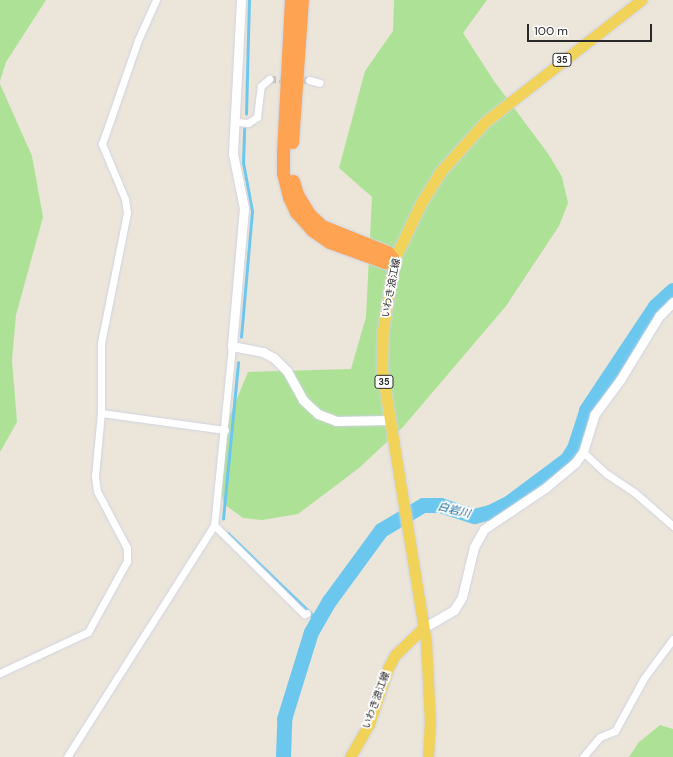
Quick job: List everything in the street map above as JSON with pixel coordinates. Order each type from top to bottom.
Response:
[{"type":"highway","points":[[291,0],[283,160],[288,197],[296,212],[312,230],[329,242],[355,253],[385,262],[394,260],[387,252],[322,226],[309,214],[297,194],[290,153],[302,0]]},
{"type":"main road","name":"いわき浪江線","points":[[428,757],[430,723],[423,628],[405,504],[388,420],[382,369],[383,330],[394,260],[428,191],[480,127],[511,99],[641,0]]},
{"type":"main road","name":"いわき浪江線","points":[[350,757],[369,724],[388,668],[395,656],[423,628]]},
{"type":"street","points":[[0,673],[88,632],[127,561],[122,535],[96,483],[101,413],[101,344],[127,213],[125,199],[102,144],[138,40],[156,0]]},
{"type":"street","points":[[67,757],[214,525],[225,430],[244,208],[233,154],[236,122],[241,0]]},
{"type":"street","points":[[236,122],[248,123],[257,116],[261,86],[269,78]]},
{"type":"street","points":[[308,80],[320,83]]},
{"type":"street","points":[[423,628],[454,610],[462,597],[474,548],[484,529],[545,488],[583,452],[594,415],[620,380],[659,316],[673,302]]},
{"type":"street","points":[[232,346],[263,352],[274,358],[287,371],[303,400],[318,414],[336,421],[388,420]]},
{"type":"street","points":[[101,413],[225,430]]},
{"type":"street","points":[[583,452],[606,474],[634,492],[673,526]]},
{"type":"street","points":[[214,525],[304,614],[307,613]]},
{"type":"street","points":[[584,757],[600,737],[615,731],[644,678],[673,639]]},
{"type":"green space","points":[[0,0],[46,0],[6,62],[0,81]]},
{"type":"green space","points":[[394,0],[487,0],[463,33],[494,81],[549,155],[562,177],[568,203],[559,226],[506,306],[403,427],[359,468],[298,514],[262,520],[243,518],[224,504],[218,478],[229,418],[248,372],[351,369],[366,317],[372,197],[339,168],[365,71],[393,31]]},
{"type":"green space","points":[[0,84],[32,156],[43,217],[16,315],[12,360],[17,422],[0,452]]},
{"type":"green space","points":[[660,725],[673,729],[673,757],[629,757],[639,742]]},
{"type":"waterway","points":[[246,114],[249,0]]},
{"type":"waterway","points":[[241,337],[252,211],[243,163],[244,129]]},
{"type":"waterway","name":"白岩川","points":[[283,757],[284,719],[311,632],[329,601],[381,530],[423,505],[440,505],[474,516],[490,512],[508,503],[567,459],[574,448],[586,410],[655,306],[673,290]]},
{"type":"waterway","points":[[223,519],[238,363]]},
{"type":"waterway","points":[[228,533],[312,614],[313,629]]},
{"type":"tunnel","points":[[269,79],[309,80]]}]
